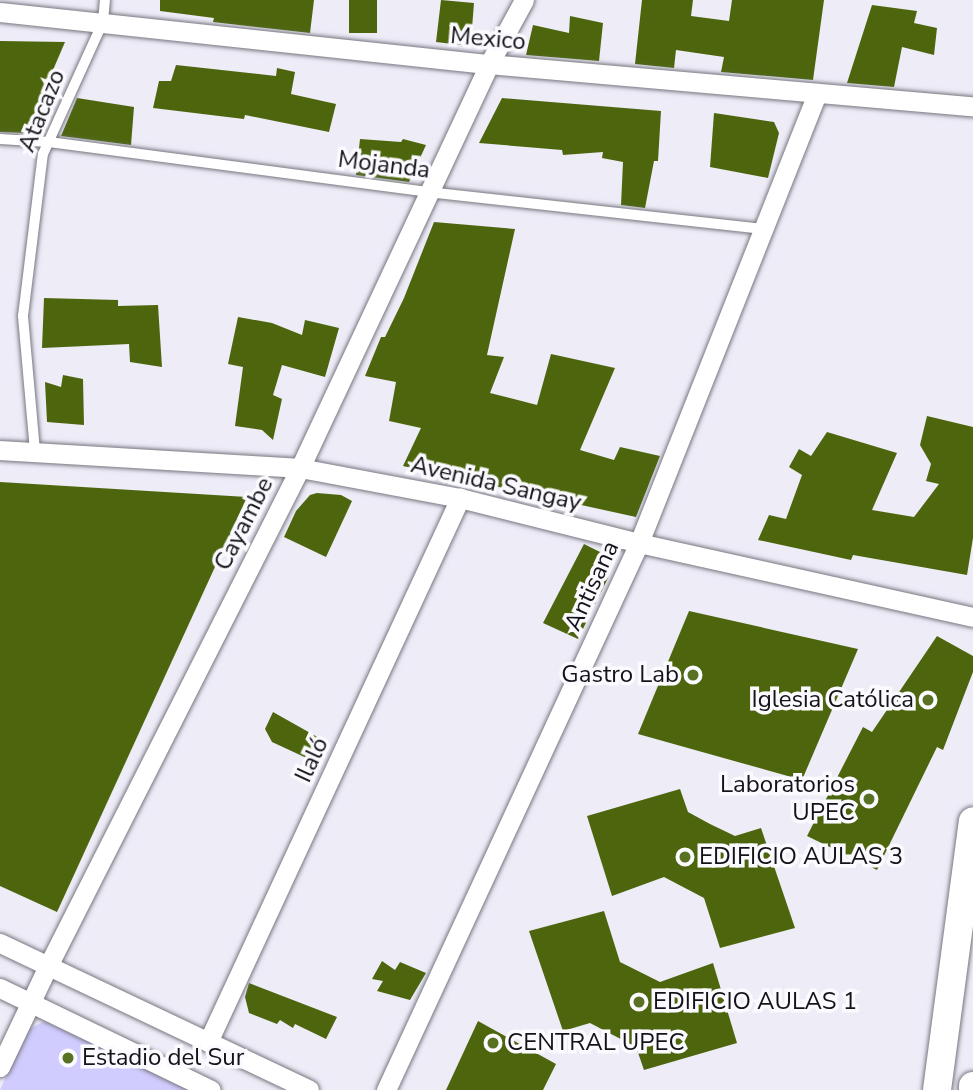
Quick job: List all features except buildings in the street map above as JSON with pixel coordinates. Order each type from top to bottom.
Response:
[{"type":"main road","points":[[937,1090],[973,821]]},
{"type":"street","name":"Cayambe","points":[[0,1067],[48,966],[300,468],[489,64],[524,0]]},
{"type":"street","name":"Mexico","points":[[0,12],[489,64],[973,106]]},
{"type":"street","name":"Antisana","points":[[386,1090],[639,543],[817,93]]},
{"type":"street","name":"Avenida Sangay","points":[[0,450],[300,468],[460,498],[639,543],[973,617]]},
{"type":"street","name":"Ilaló","points":[[208,1042],[460,498]]},
{"type":"street","points":[[0,943],[309,1090]]},
{"type":"street","points":[[0,988],[211,1090]]},
{"type":"lane","name":"Atacazo","points":[[34,451],[23,316],[43,154],[103,22],[105,0]]},
{"type":"lane","name":"Mojanda","points":[[0,139],[49,142],[428,192],[763,229]]},
{"type":"shaded area","name":"Estadio del Sur","points":[[45,1021],[190,1090],[0,1090],[27,1030]]},
{"type":"place","name":"Gastro Lab","points":[[693,675]]},
{"type":"place","name":"Iglesia Católica","points":[[928,700]]},
{"type":"place","name":"Laboratorios UPEC","points":[[869,799]]},
{"type":"place","name":"EDIFICIO AULAS 3","points":[[685,857]]},
{"type":"place","name":"EDIFICIO AULAS 1","points":[[639,1002]]},
{"type":"place","name":"CENTRAL UPEC","points":[[493,1043]]},
{"type":"place","name":"Estadio del Sur","points":[[68,1058]]}]
